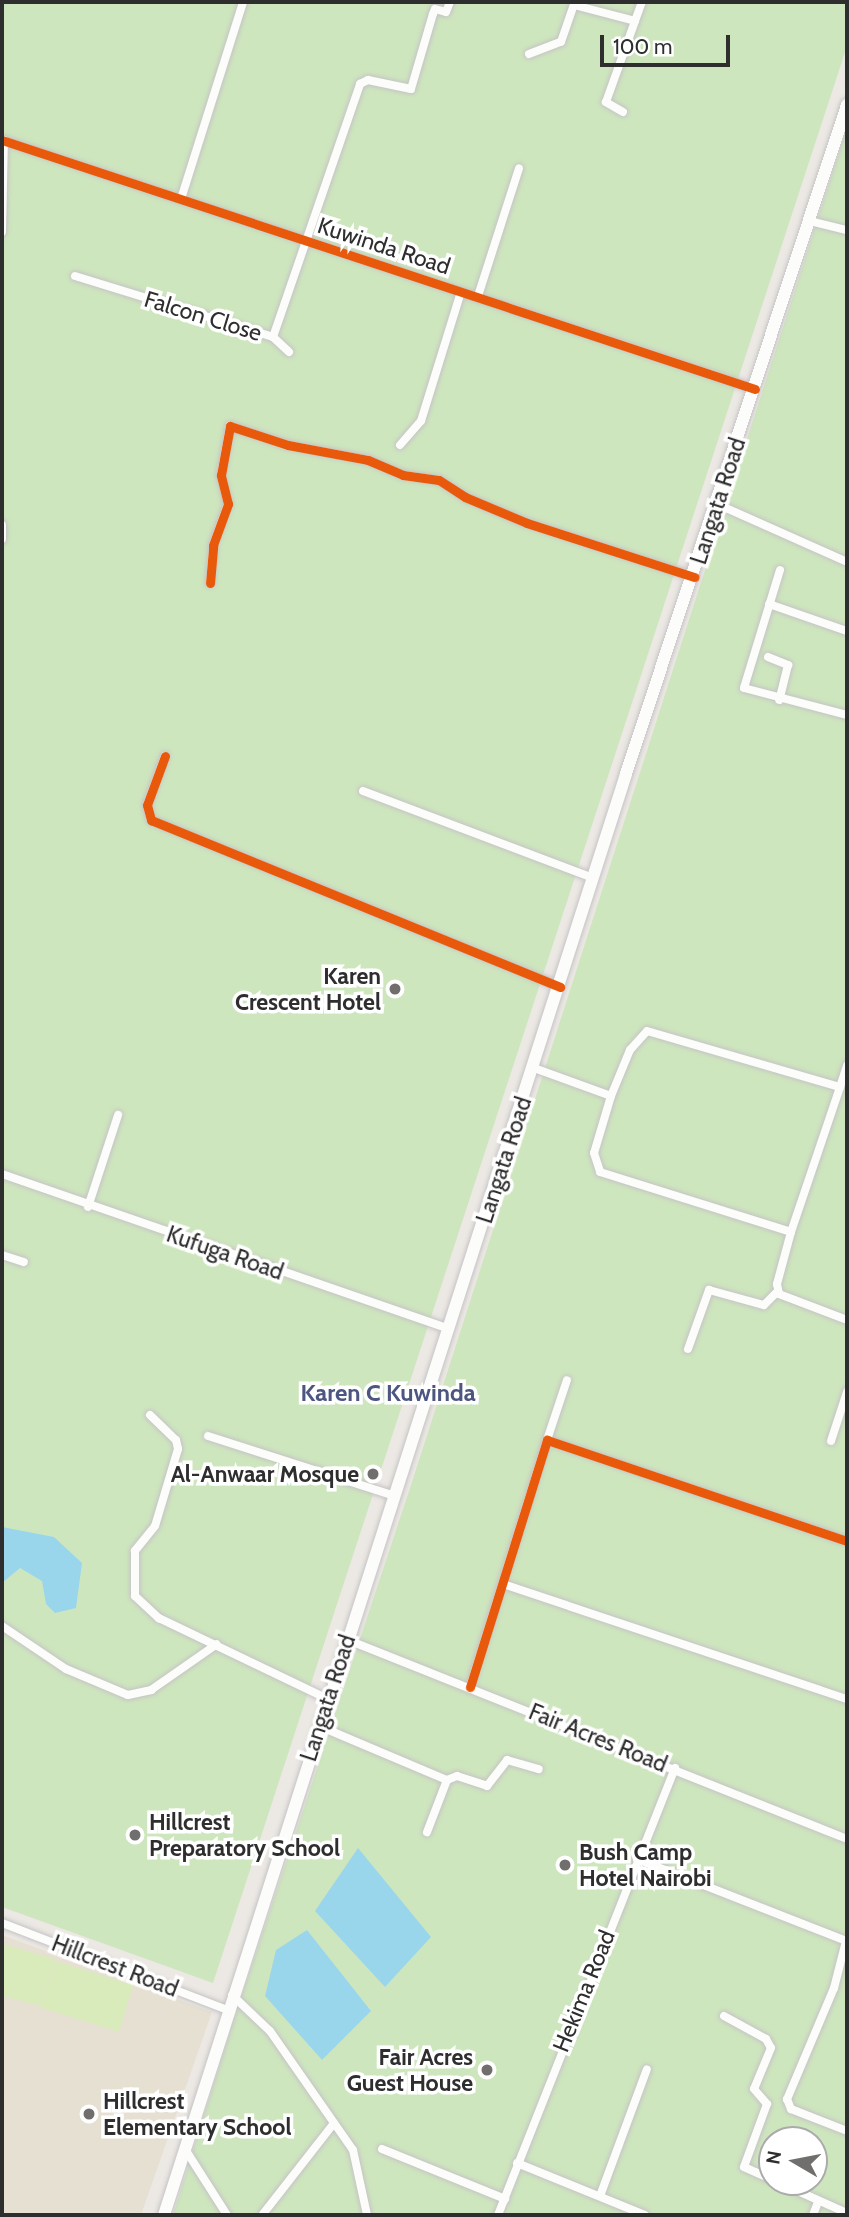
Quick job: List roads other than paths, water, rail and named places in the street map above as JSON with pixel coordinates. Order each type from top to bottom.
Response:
[{"type":"main road","name":"Langata Road","points":[[164,2215],[232,1995],[450,1329],[593,878],[694,577],[847,104]]},
{"type":"street","points":[[181,199],[243,2]]},
{"type":"street","name":"Falcon Close","points":[[75,276],[273,337],[360,84],[368,80],[411,89],[435,9],[446,12],[450,2]]},
{"type":"street","points":[[623,112],[606,102],[642,2]]},
{"type":"street","points":[[528,54],[561,42],[574,5],[635,21]]},
{"type":"street","points":[[2,232],[3,140]]},
{"type":"street","name":"Kuwinda Road","points":[[3,140],[755,389]]},
{"type":"street","points":[[478,296],[519,168]]},
{"type":"street","points":[[810,221],[847,230]]},
{"type":"street","points":[[400,445],[421,421],[461,292]]},
{"type":"street","points":[[273,337],[289,352]]},
{"type":"street","points":[[210,583],[213,545],[228,504],[221,475],[230,426],[288,444],[368,460],[403,475],[439,480],[465,497],[527,523],[694,577]]},
{"type":"street","points":[[717,504],[847,562]]},
{"type":"street","points":[[2,525],[2,539]]},
{"type":"street","points":[[780,570],[743,681],[749,692],[847,715]]},
{"type":"street","points":[[769,604],[847,631]]},
{"type":"street","points":[[768,657],[788,665],[779,700]]},
{"type":"street","points":[[165,756],[147,805],[151,820],[560,987]]},
{"type":"street","points":[[363,791],[593,878]]},
{"type":"street","points":[[791,1232],[600,1172],[594,1153],[611,1096],[630,1050],[647,1031],[840,1087]]},
{"type":"street","points":[[688,1349],[709,1290],[764,1304],[778,1291],[791,1232],[847,1065]]},
{"type":"street","points":[[534,1069],[611,1096]]},
{"type":"street","points":[[88,1207],[118,1115]]},
{"type":"street","name":"Kufuga Road","points":[[2,1174],[88,1207],[450,1329]]},
{"type":"street","points":[[2,1255],[24,1262]]},
{"type":"street","points":[[778,1291],[785,1300],[847,1321]]},
{"type":"street","points":[[470,1686],[566,1380]]},
{"type":"street","points":[[831,1441],[847,1392]]},
{"type":"street","points":[[150,1415],[176,1440],[178,1449],[155,1526],[135,1551],[132,1586],[146,1610],[328,1699]]},
{"type":"street","points":[[208,1436],[395,1496]]},
{"type":"street","points":[[547,1440],[847,1541]]},
{"type":"street","points":[[503,1584],[847,1699]]},
{"type":"street","points":[[2,1626],[66,1669],[128,1695],[151,1690],[217,1644]]},
{"type":"street","name":"Fair Acres Road","points":[[348,1640],[470,1686],[847,1839]]},
{"type":"street","points":[[319,1726],[447,1780],[457,1776],[487,1786],[507,1760],[539,1769]]},
{"type":"street","name":"Hekima Road","points":[[498,2215],[675,1768]]},
{"type":"street","points":[[427,1832],[447,1780]]},
{"type":"street","points":[[637,1859],[846,1941],[834,1988],[787,2099],[791,2109],[847,2130]]},
{"type":"street","name":"Hillcrest Road","points":[[2,1923],[228,2010]]},
{"type":"street","points":[[232,1995],[270,2031],[355,2157],[367,2215]]},
{"type":"street","points":[[724,2016],[765,2039],[771,2048],[754,2089],[767,2104],[744,2167],[847,2213]]},
{"type":"street","points":[[600,2196],[647,2069]]},
{"type":"street","points":[[263,2214],[334,2123]]},
{"type":"street","points":[[184,2149],[228,2215]]},
{"type":"street","points":[[382,2149],[505,2199]]},
{"type":"street","points":[[517,2163],[645,2215]]},
{"type":"street","points":[[813,2215],[818,2202]]},
{"type":"water","points":[[2,1527],[54,1537],[82,1563],[76,1608],[55,1613],[46,1604],[42,1581],[20,1568],[2,1583]]},
{"type":"water","points":[[358,1848],[431,1937],[385,1987],[315,1911]]},
{"type":"water","points":[[307,1930],[371,2011],[322,2060],[265,1996],[276,1950]]},
{"type":"place","name":"Karen Crescent Hotel","points":[[395,989]]},
{"type":"place","name":"Al-Anwaar Mosque","points":[[373,1474]]},
{"type":"place","name":"Hillcrest Preparatory School","points":[[135,1835]]},
{"type":"place","name":"Bush Camp Hotel Nairobi","points":[[565,1865]]},
{"type":"place","name":"Fair Acres Guest House","points":[[487,2070]]},
{"type":"place","name":"Hillcrest Elementary School","points":[[89,2114]]},
{"type":"district","name":"Karen C Kuwinda","points":[[388,1393]]}]
